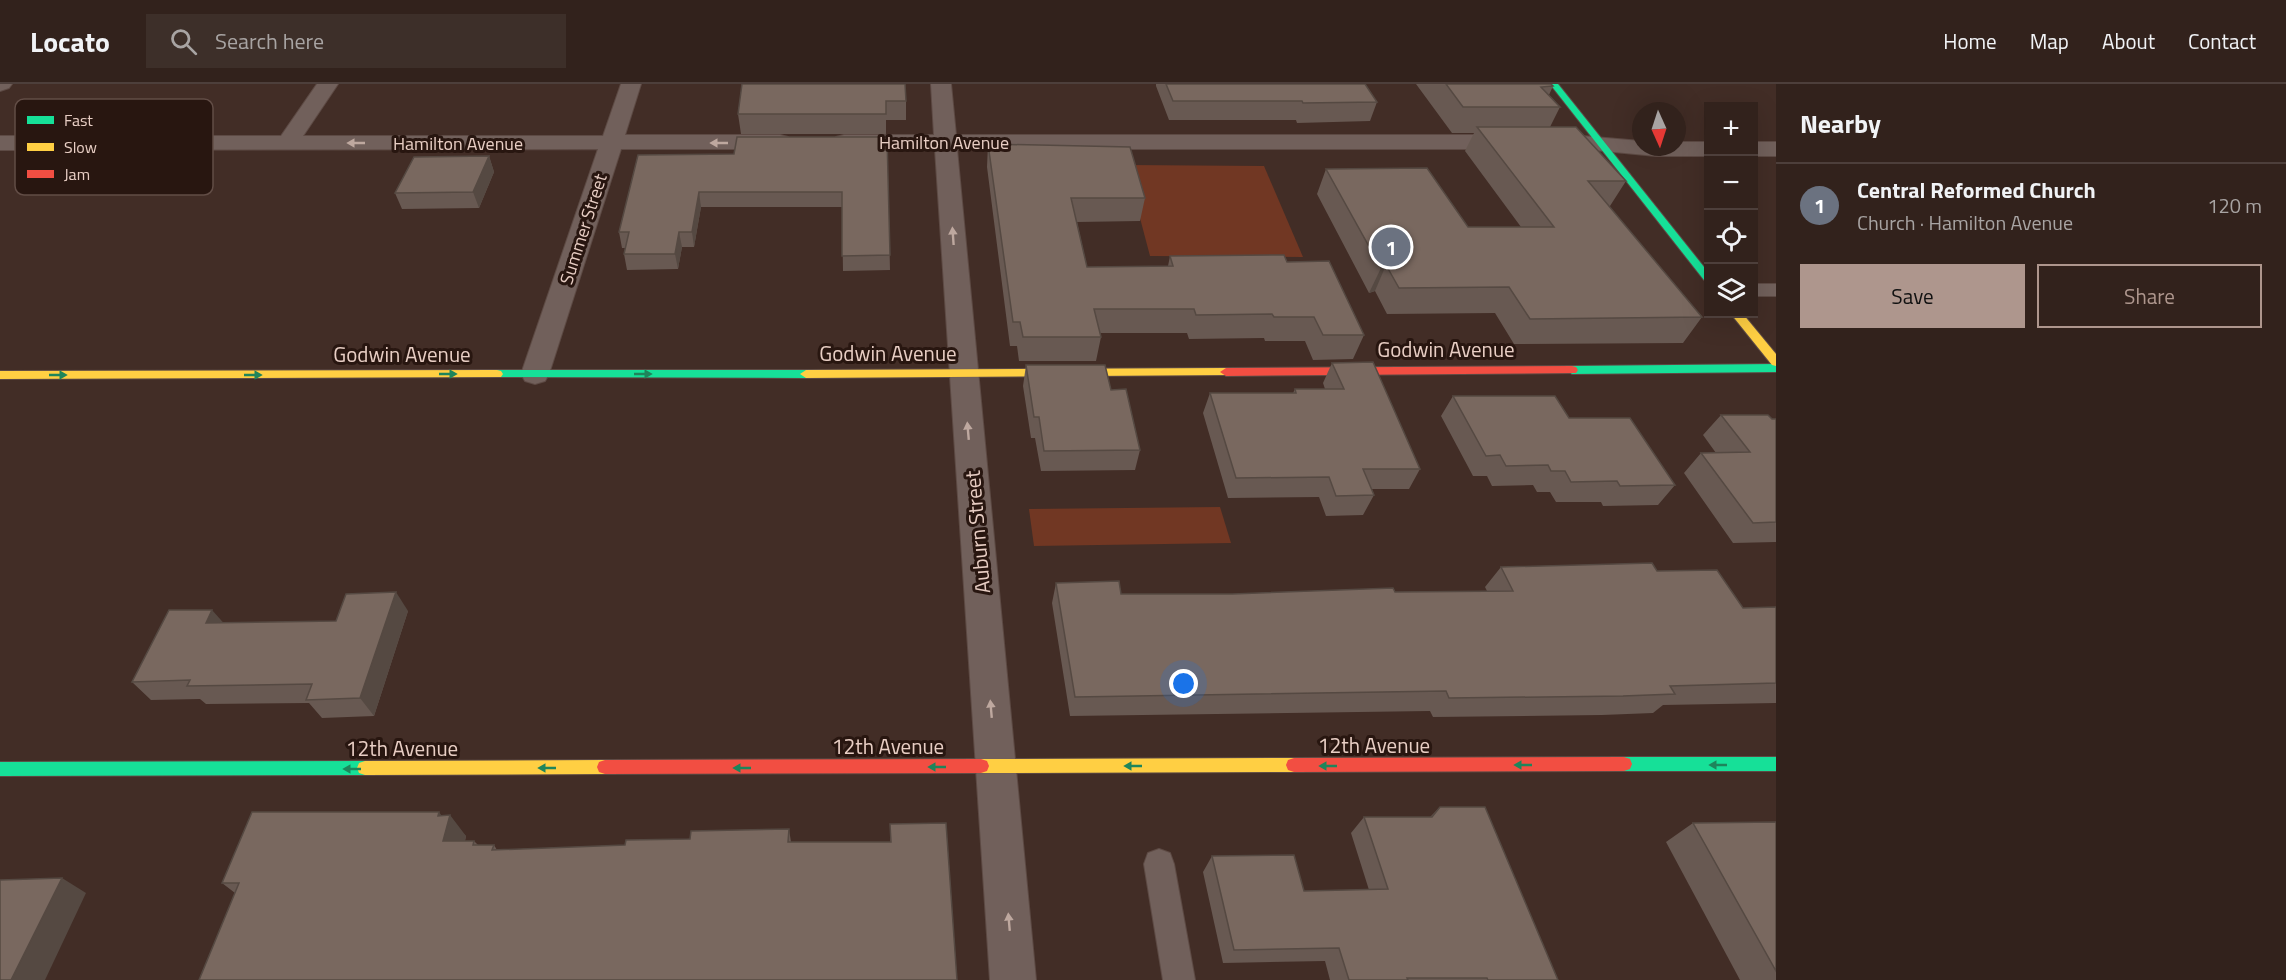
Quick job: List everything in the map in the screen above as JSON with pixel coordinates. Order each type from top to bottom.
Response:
[{"type":"street","points":[[287,143],[328,84]]},
{"type":"street","name":"Summer Street","points":[[535,374],[631,84]]},
{"type":"street","name":"Auburn Street","points":[[941,84],[1013,980]]},
{"type":"street","points":[[1554,84],[1704,273]]},
{"type":"street","name":"Hamilton Avenue","points":[[213,143],[804,142]]},
{"type":"street","name":"Hamilton Avenue","points":[[827,142],[1540,142],[1656,149],[1704,149]]},
{"type":"street","name":"Hamilton Avenue","points":[[0,144],[15,144]]},
{"type":"street","points":[[1758,149],[1776,149]]},
{"type":"street","points":[[1740,318],[1776,362]]},
{"type":"street","name":"Godwin Avenue","points":[[0,375],[964,374],[1776,368]]},
{"type":"street","name":"12th Avenue","points":[[1,771],[1776,764]]},
{"type":"lane","points":[[1758,290],[1776,290]]},
{"type":"lane","points":[[1159,864],[1179,980]]},
{"type":"shaded area","points":[[1126,165],[1264,166],[1303,257],[1150,256]]},
{"type":"shaded area","points":[[1220,507],[1231,543],[1034,546],[1029,509]]},
{"type":"building","points":[[742,84],[905,84],[906,101],[886,101],[886,114],[738,114]]},
{"type":"building","points":[[1166,84],[1365,84],[1377,102],[1173,101]]},
{"type":"building","points":[[1446,84],[1551,84],[1553,86],[1541,87],[1560,107],[1463,107]]},
{"type":"building","points":[[1477,127],[1576,127],[1626,181],[1588,181],[1702,317],[1530,319],[1509,287],[1399,288],[1386,265],[1381,268],[1326,169],[1427,168],[1468,227],[1554,227]]},
{"type":"building","points":[[737,137],[887,137],[890,255],[842,256],[842,192],[699,192],[692,232],[679,232],[675,254],[624,254],[629,232],[619,232],[638,155],[734,154]]},
{"type":"building","points":[[988,144],[1130,147],[1145,198],[1071,198],[1087,267],[1173,266],[1170,256],[1284,255],[1287,262],[1329,261],[1364,335],[1323,335],[1314,317],[1274,317],[1272,314],[1196,315],[1194,309],[1094,309],[1101,337],[1023,337],[1020,322],[1013,322]]},
{"type":"building","points":[[489,156],[473,192],[395,193],[414,157]]},
{"type":"building","points":[[1373,362],[1420,469],[1363,469],[1374,495],[1336,496],[1329,477],[1236,478],[1210,393],[1296,393],[1295,389],[1344,389],[1332,363]]},
{"type":"building","points":[[1026,365],[1105,365],[1111,390],[1126,389],[1140,450],[1044,451],[1039,417],[1034,417]]},
{"type":"building","points":[[1453,396],[1555,396],[1569,418],[1630,418],[1675,485],[1620,486],[1617,481],[1571,482],[1565,471],[1551,471],[1548,465],[1506,466],[1500,455],[1486,456]]},
{"type":"building","points":[[1721,415],[1768,415],[1776,419],[1776,522],[1753,523],[1701,453],[1750,452]]},
{"type":"building","points":[[1652,563],[1657,571],[1717,570],[1743,608],[1776,607],[1776,683],[1670,686],[1675,694],[1623,696],[1449,698],[1446,691],[1075,697],[1056,583],[1119,581],[1121,594],[1232,594],[1393,588],[1395,592],[1513,591],[1501,567]]},
{"type":"building","points":[[396,592],[360,698],[306,700],[312,684],[187,686],[190,680],[132,682],[169,610],[212,610],[206,623],[336,621],[346,594]]},
{"type":"building","points":[[1440,807],[1485,807],[1558,980],[1407,978],[1408,980],[1349,980],[1339,948],[1234,950],[1212,856],[1294,855],[1304,891],[1388,889],[1364,817],[1432,817]]},
{"type":"building","points":[[252,812],[439,812],[438,816],[450,815],[443,841],[474,841],[473,845],[494,845],[492,850],[625,845],[626,840],[690,839],[691,831],[789,829],[788,842],[891,842],[890,824],[946,823],[957,980],[199,980],[239,883],[222,883]]},
{"type":"building","points":[[1776,822],[1776,971],[1693,823]]},
{"type":"building","points":[[62,878],[11,980],[0,980],[0,880]]},
{"type":"traffic: fast","points":[[1554,84],[1704,273]]},
{"type":"traffic: fast","points":[[1572,370],[1776,368]]},
{"type":"traffic: fast","points":[[497,374],[806,374]]},
{"type":"traffic: fast","points":[[1624,764],[1776,764]]},
{"type":"traffic: fast","points":[[0,769],[365,768]]},
{"type":"traffic: slow","points":[[1740,318],[1776,362]]},
{"type":"traffic: slow","points":[[806,374],[1226,372]]},
{"type":"traffic: slow","points":[[0,375],[497,374]]},
{"type":"traffic: slow","points":[[981,766],[1294,765]]},
{"type":"traffic: slow","points":[[365,768],[605,767]]},
{"type":"traffic: jam","points":[[1226,372],[1572,370]]},
{"type":"traffic: jam","points":[[1294,765],[1624,764]]},
{"type":"traffic: jam","points":[[605,767],[981,766]]},
{"type":"place","name":"Central Reformed Church","points":[[1391,247]]}]
